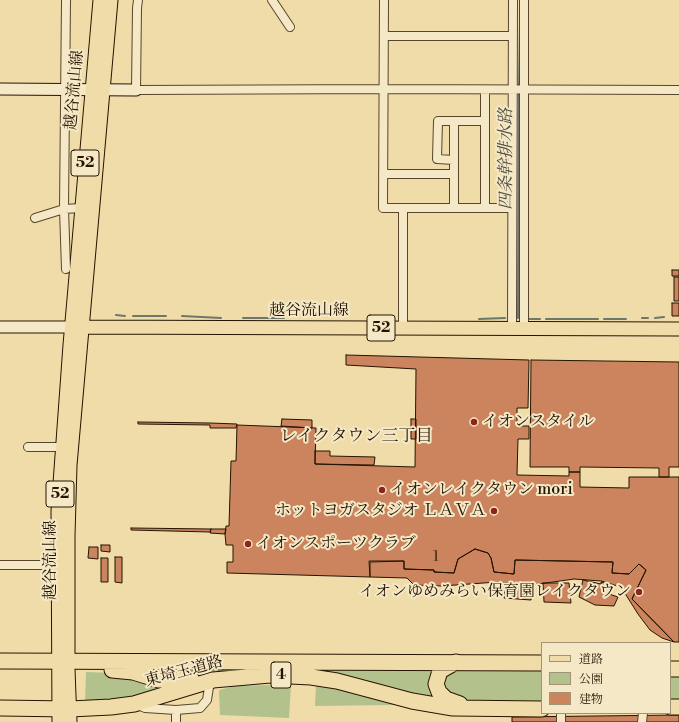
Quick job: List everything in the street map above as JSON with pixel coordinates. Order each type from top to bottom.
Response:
[{"type":"highway","name":"東埼玉道路","points":[[0,661],[65,664],[541,663]]},
{"type":"highway","name":"4","points":[[456,662],[444,668],[438,676],[436,684],[443,696],[457,704],[493,709]]},
{"type":"highway","name":"4","points":[[65,664],[118,670],[167,681],[213,680]]},
{"type":"highway","name":"東埼玉道路","points":[[0,708],[63,713],[134,704],[213,680],[270,675],[311,677],[349,684],[390,696],[432,705],[493,709],[541,709]]},
{"type":"highway","name":"4","points":[[0,699],[30,700],[63,713]]},
{"type":"main road","name":"越谷流山線","points":[[65,664],[58,565],[62,446],[77,327],[98,89],[100,0]]},
{"type":"main road","name":"越谷流山線","points":[[63,713],[69,502],[81,208],[110,0]]},
{"type":"main road","name":"越谷流山線","points":[[77,327],[679,328]]},
{"type":"street","points":[[66,0],[64,209],[66,269]]},
{"type":"street","points":[[136,90],[138,0]]},
{"type":"street","points":[[272,0],[290,27]]},
{"type":"street","points":[[384,0],[383,208],[512,208]]},
{"type":"street","points":[[513,0],[513,36],[519,90],[518,328]]},
{"type":"street","points":[[518,328],[512,208],[524,0]]},
{"type":"street","points":[[384,36],[513,36]]},
{"type":"street","points":[[0,89],[679,90]]},
{"type":"street","points":[[485,90],[485,208]]},
{"type":"street","points":[[454,160],[437,159],[438,121],[485,121]]},
{"type":"street","points":[[454,121],[454,208]]},
{"type":"street","points":[[384,174],[454,174]]},
{"type":"street","points":[[35,218],[64,209],[81,208]]},
{"type":"street","points":[[403,208],[403,328]]},
{"type":"street","points":[[0,327],[77,327]]},
{"type":"street","points":[[28,447],[62,446]]},
{"type":"street","points":[[0,565],[58,565]]},
{"type":"street","points":[[134,704],[145,708],[176,710],[200,708],[207,700],[209,687],[213,680]]},
{"type":"street","points":[[176,710],[176,722]]},
{"type":"green space","points":[[439,666],[444,703],[355,681],[224,675],[167,677],[133,668]]},
{"type":"green space","points":[[541,668],[541,705],[459,700],[444,690],[443,675],[452,669]]},
{"type":"green space","points":[[86,672],[115,673],[183,684],[135,699],[85,704]]},
{"type":"green space","points":[[671,674],[679,675],[679,703],[671,703]]},
{"type":"green space","points":[[316,685],[357,693],[396,704],[315,706]]},
{"type":"green space","points":[[235,686],[291,686],[289,718],[220,715],[219,690]]},
{"type":"building","points":[[672,270],[679,270],[679,276],[672,276]]},
{"type":"building","points":[[674,277],[679,277],[679,301],[674,301]]},
{"type":"building","points":[[672,303],[679,303],[679,316],[672,316]]},
{"type":"building","points":[[346,355],[529,360],[528,408],[517,408],[517,426],[529,426],[529,439],[518,439],[517,475],[569,476],[569,472],[580,472],[580,487],[629,488],[629,477],[679,477],[679,642],[674,642],[632,599],[646,570],[639,564],[629,574],[612,573],[613,562],[515,560],[514,574],[494,572],[491,558],[488,553],[475,549],[458,559],[454,573],[434,572],[434,570],[404,569],[404,561],[370,562],[370,577],[227,573],[227,562],[233,562],[233,545],[226,545],[225,534],[226,526],[229,526],[231,461],[236,461],[237,425],[316,428],[315,464],[415,467],[416,369],[346,365]]},
{"type":"building","points":[[531,360],[679,362],[679,467],[669,467],[669,477],[659,477],[659,468],[580,467],[580,472],[569,472],[569,467],[530,467]]},
{"type":"building","points":[[282,419],[312,420],[312,428],[281,426]]},
{"type":"building","points":[[411,419],[416,419],[416,439],[411,439]]},
{"type":"building","points":[[138,422],[237,424],[236,428],[210,428],[210,425],[138,424]]},
{"type":"building","points":[[315,451],[330,451],[330,456],[375,457],[374,465],[315,464]]},
{"type":"building","points":[[131,528],[211,529],[210,532],[131,530]]},
{"type":"building","points":[[211,529],[226,529],[225,534],[210,533]]},
{"type":"building","points":[[101,545],[110,545],[110,552],[101,551]]},
{"type":"building","points":[[89,547],[98,547],[98,559],[88,558]]},
{"type":"building","points":[[475,549],[488,553],[491,558],[494,572],[514,574],[515,560],[613,562],[612,573],[629,574],[639,564],[646,570],[632,599],[674,642],[662,638],[650,630],[621,587],[601,581],[574,579],[532,585],[497,582],[442,586],[414,585],[407,578],[370,577],[369,561],[404,561],[404,569],[434,570],[434,572],[454,573],[458,559]]},
{"type":"building","points":[[115,557],[122,557],[122,583],[115,582]]},
{"type":"building","points":[[101,558],[108,558],[108,582],[101,582]]},
{"type":"building","points":[[583,580],[601,584],[601,582],[605,583],[603,592],[618,597],[614,606],[595,605],[579,597]]},
{"type":"building","points":[[497,582],[532,585],[531,600],[504,598],[505,590],[496,590]]},
{"type":"building","points":[[543,583],[569,583],[571,603],[544,602]]},
{"type":"building","points":[[679,715],[679,722],[512,722],[512,717]]},
{"type":"waterway","name":"四条幹排水路","points":[[520,0],[520,7]]},
{"type":"waterway","name":"四条幹排水路","points":[[519,87],[520,23]]},
{"type":"waterway","name":"四条幹排水路","points":[[518,318],[519,91]]},
{"type":"waterway","points":[[116,315],[125,316]]},
{"type":"waterway","points":[[133,316],[166,316]]},
{"type":"waterway","points":[[182,316],[221,318]]},
{"type":"waterway","points":[[655,318],[664,317]]},
{"type":"waterway","points":[[243,318],[284,318]]},
{"type":"waterway","points":[[479,319],[505,318]]},
{"type":"waterway","points":[[642,318],[648,318]]},
{"type":"waterway","points":[[528,319],[540,319]]},
{"type":"waterway","points":[[546,319],[598,319]]},
{"type":"waterway","points":[[604,319],[626,319]]},
{"type":"place","name":"イオンスタイル","points":[[474,422]]},
{"type":"place","name":"イオンレイクタウン mori","points":[[382,490]]},
{"type":"place","name":"ホットヨガスタジオ ＬＡＶＡ","points":[[494,511]]},
{"type":"place","name":"イオンスポーツクラブ","points":[[248,544]]},
{"type":"place","name":"イオンゆめみらい保育園レイクタウン","points":[[639,592]]},
{"type":"district","name":"レイクタウン三丁目","points":[[356,437]]}]
